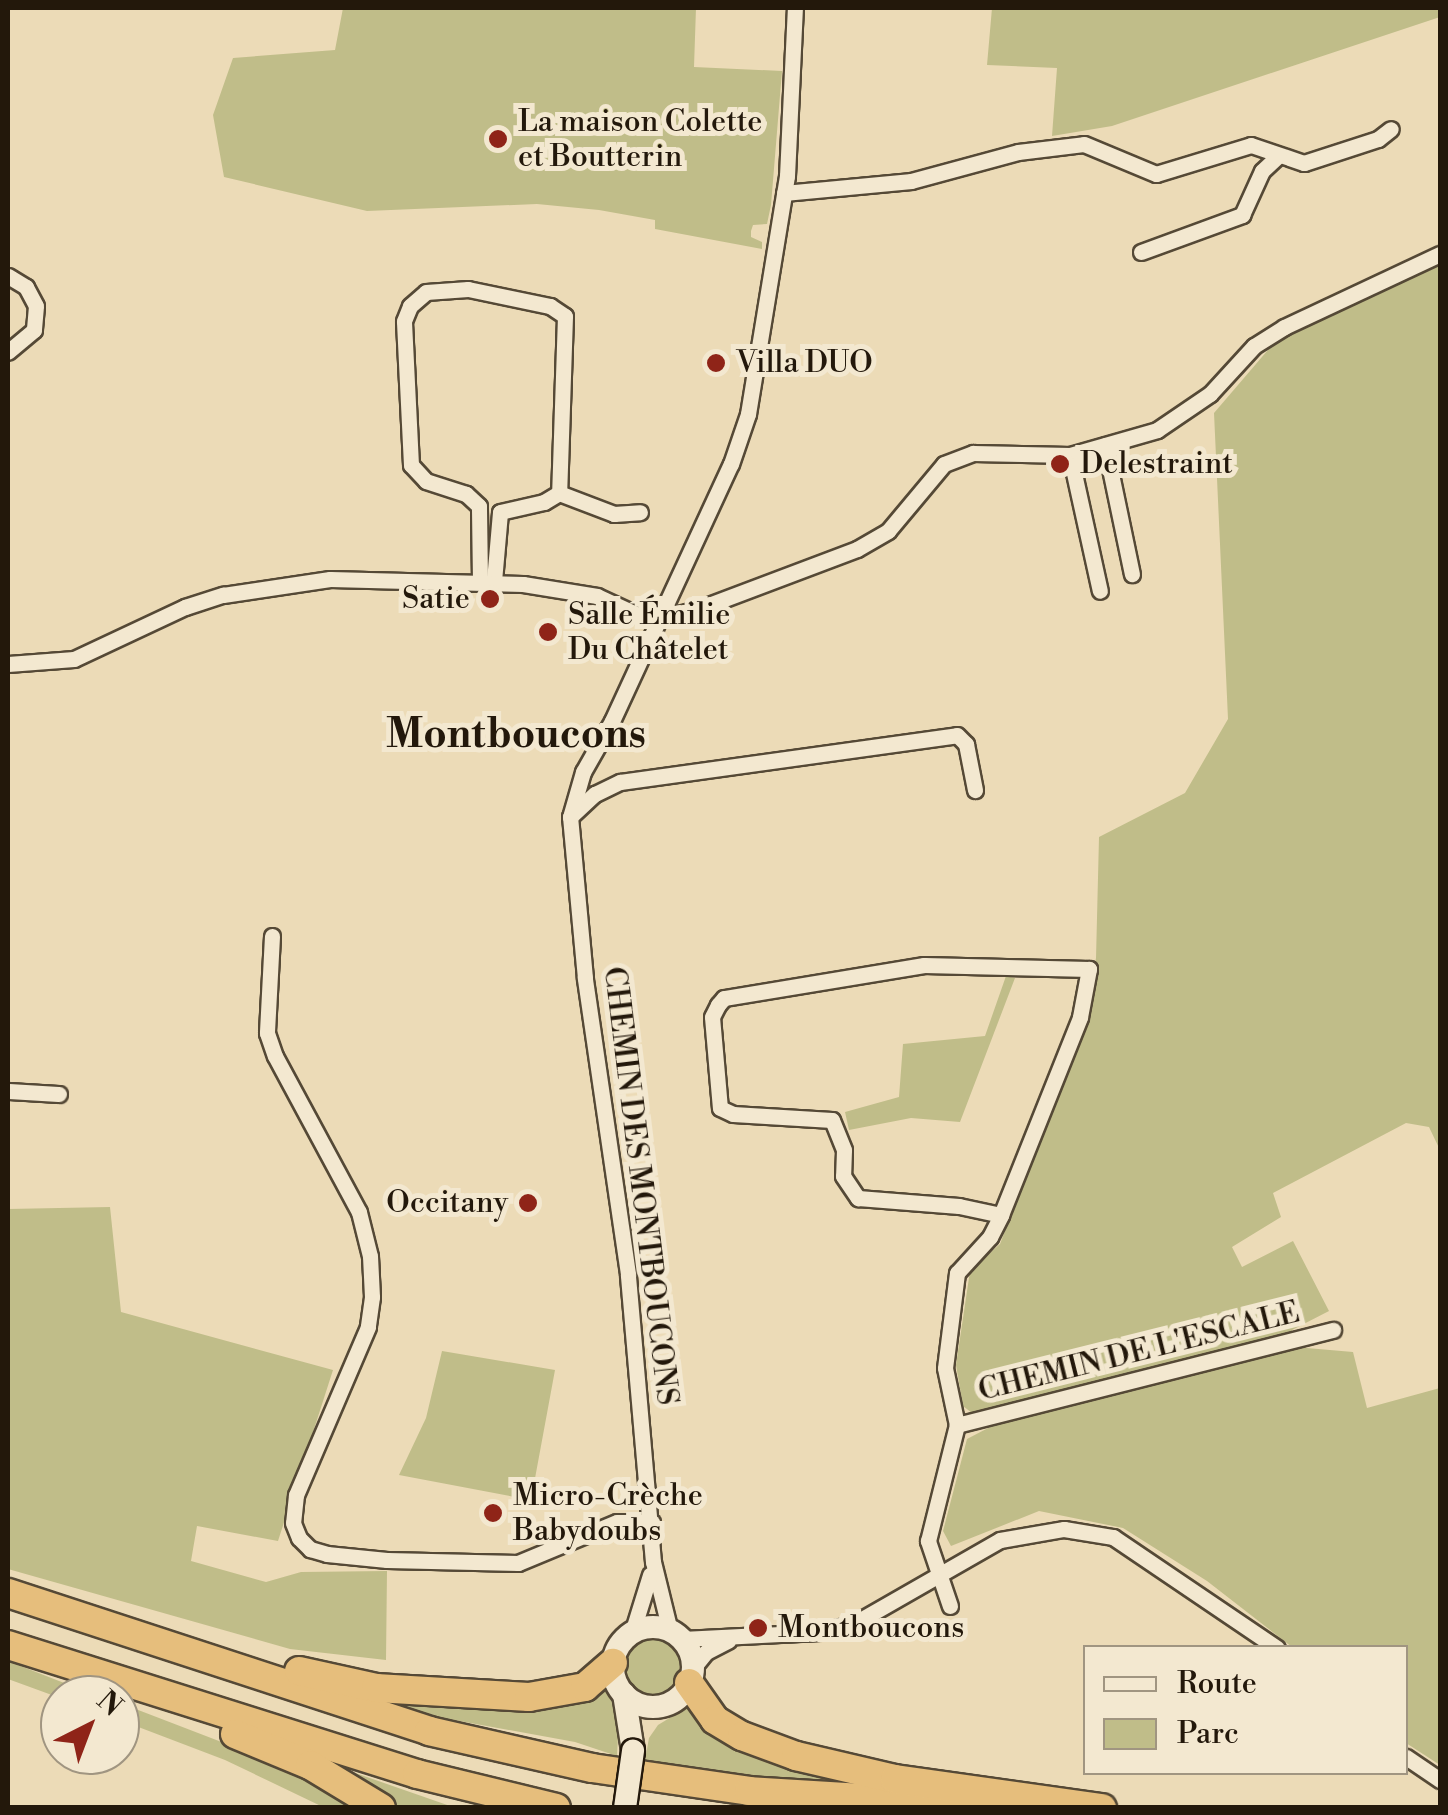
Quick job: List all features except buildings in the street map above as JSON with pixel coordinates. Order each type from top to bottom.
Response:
[{"type":"highway","points":[[8,1594],[428,1731],[592,1768],[749,1791],[1024,1808]]},
{"type":"highway","points":[[84,1618],[160,1632],[334,1681],[376,1688],[507,1697],[552,1696],[585,1687],[613,1663]]},
{"type":"highway","points":[[8,1644],[417,1774],[556,1808]]},
{"type":"highway","points":[[67,1664],[310,1765],[381,1808]]},
{"type":"highway","points":[[691,1676],[715,1720],[752,1740],[796,1756],[895,1779],[1102,1808]]},
{"type":"street","name":"CHEMIN DES MONTBOUCONS","points":[[676,1635],[653,1562],[628,1274],[585,978],[570,816],[583,772],[612,721],[730,464],[748,414],[784,193],[795,70],[795,8]]},
{"type":"street","points":[[784,193],[911,181],[1018,152],[1084,144],[1156,174],[1251,144],[1304,163],[1378,138],[1391,129]]},
{"type":"street","points":[[1142,252],[1242,216],[1262,171],[1279,155]]},
{"type":"street","points":[[8,664],[48,664],[95,653],[185,607],[239,590],[330,579],[487,581],[597,596],[642,617],[658,618],[698,609],[858,550],[888,531],[944,464],[973,453],[1070,455],[1157,430],[1210,394],[1254,346],[1284,326],[1440,254]]},
{"type":"street","points":[[8,276],[26,287],[36,306],[34,330],[8,352]]},
{"type":"street","points":[[487,581],[479,506],[466,494],[426,481],[411,465],[404,321],[410,306],[426,292],[468,288],[550,306],[565,316],[559,493]]},
{"type":"street","points":[[1105,445],[1132,574]]},
{"type":"street","points":[[1070,455],[1100,592]]},
{"type":"street","points":[[487,581],[500,512],[544,502],[559,493]]},
{"type":"street","points":[[559,493],[614,514],[640,512]]},
{"type":"street","points":[[570,816],[595,794],[620,782],[956,736],[966,744],[975,790]]},
{"type":"street","points":[[272,936],[267,1033],[275,1056],[360,1212],[371,1283],[368,1327],[296,1495],[293,1523],[300,1538],[310,1550],[327,1554],[403,1561],[518,1563],[617,1522],[652,1522]]},
{"type":"street","points":[[950,1606],[936,1574],[928,1540],[958,1424],[945,1368],[958,1273],[990,1236],[1001,1215],[1080,1017],[1089,969],[924,964],[724,998],[718,1005],[712,1017],[720,1108],[733,1114],[832,1120],[844,1150],[842,1176],[858,1198],[959,1206],[1001,1215]]},
{"type":"street","points":[[8,1091],[59,1094]]},
{"type":"street","name":"CHEMIN DE L'ESCALE","points":[[958,1424],[1334,1330]]},
{"type":"street","points":[[625,1808],[633,1750],[624,1694],[613,1663],[617,1649],[632,1633],[650,1627],[676,1635],[736,1638],[820,1632],[855,1623],[893,1604],[936,1574],[1000,1540],[1064,1528],[1113,1538],[1273,1645]]},
{"type":"street","name":"CHEMIN DES MONTBOUCONS","points":[[632,1633],[653,1562]]},
{"type":"street","points":[[676,1635],[691,1676]]},
{"type":"street","points":[[633,1750],[664,1705],[679,1697],[706,1652],[736,1638]]},
{"type":"street","points":[[624,1694],[643,1705],[664,1705]]},
{"type":"street","points":[[1408,1757],[1440,1780]]},
{"type":"green space","name":"La maison Colette et Boutterin","points":[[343,8],[696,8],[694,67],[782,71],[771,205],[767,224],[753,225],[751,231],[751,237],[762,242],[762,249],[655,229],[655,220],[599,210],[537,204],[367,211],[224,177],[213,115],[233,58],[335,50]]},
{"type":"green space","points":[[992,8],[1440,8],[1440,17],[1112,126],[1052,136],[1057,68],[987,65]]},
{"type":"green space","points":[[1440,263],[1440,1150],[1429,1127],[1406,1123],[1273,1193],[1281,1217],[1232,1247],[1242,1267],[1293,1241],[1329,1311],[1292,1330],[1293,1335],[984,1416],[972,1413],[963,1406],[956,1365],[970,1271],[1000,1244],[1083,1027],[1096,958],[1099,837],[1185,793],[1228,719],[1214,413],[1274,343]]},
{"type":"green space","points":[[1006,976],[1015,978],[960,1122],[911,1118],[849,1130],[845,1112],[899,1097],[903,1044],[985,1036]]},
{"type":"green space","points":[[110,1207],[121,1312],[333,1370],[278,1541],[197,1526],[191,1561],[266,1582],[301,1572],[387,1571],[386,1660],[290,1649],[8,1569],[8,1209]]},
{"type":"green space","points":[[1295,1347],[1353,1352],[1367,1408],[1440,1388],[1440,1765],[1408,1744],[1408,1645],[1289,1645],[1207,1581],[1123,1528],[1039,1511],[951,1546],[943,1531],[967,1439],[990,1427]]},
{"type":"green space","points":[[442,1351],[555,1370],[531,1500],[399,1475],[426,1418]]},
{"type":"green space","points":[[652,1638],[672,1647],[681,1667],[672,1687],[652,1696],[632,1687],[623,1667],[632,1647]]},
{"type":"green space","points":[[8,1661],[45,1675],[40,1675],[40,1691],[8,1679]]},
{"type":"green space","points":[[605,1687],[619,1716],[617,1756],[575,1742],[443,1718],[381,1700]]},
{"type":"green space","points":[[694,1703],[881,1784],[757,1777],[645,1760],[649,1738],[658,1725]]},
{"type":"green space","points":[[140,1711],[279,1764],[359,1807],[323,1807],[225,1760],[140,1728]]},
{"type":"green space","points":[[341,1768],[453,1807],[394,1807]]},
{"type":"place","name":"La maison Colette et Boutterin","points":[[498,139]]},
{"type":"place","name":"Villa DUO","points":[[716,363]]},
{"type":"place","name":"Delestraint","points":[[1060,464]]},
{"type":"place","name":"Satie","points":[[490,599]]},
{"type":"place","name":"Salle Émilie Du Châtelet","points":[[548,632]]},
{"type":"place","name":"Occitany","points":[[528,1203]]},
{"type":"place","name":"Micro-Crèche Babydoubs","points":[[493,1513]]},
{"type":"place","name":"Montboucons","points":[[758,1628]]},
{"type":"district","name":"Montboucons","points":[[516,735]]}]
